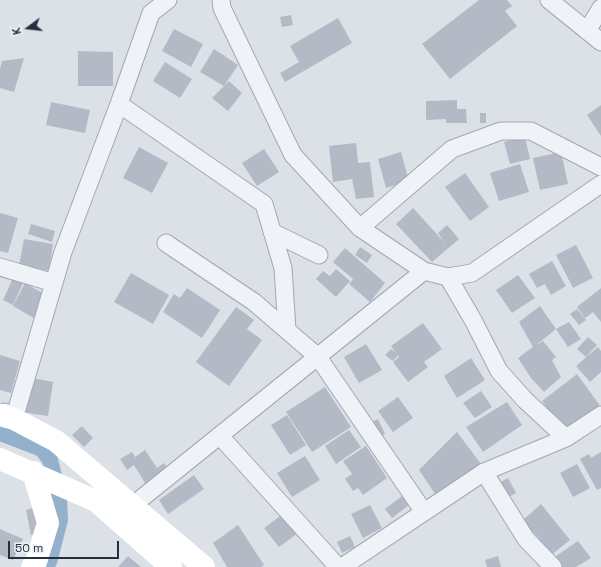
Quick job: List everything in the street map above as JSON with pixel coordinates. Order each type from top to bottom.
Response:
[{"type":"main road","points":[[5,414],[56,441],[204,567]]},
{"type":"main road","points":[[0,459],[96,501],[171,567]]},
{"type":"main road","points":[[32,567],[36,562],[48,523],[41,476]]},
{"type":"street","points":[[5,414],[54,283],[63,252],[119,104],[151,13],[168,0]]},
{"type":"street","points":[[221,0],[222,8],[293,155],[360,228],[424,271],[448,277],[472,273],[601,184]]},
{"type":"street","points":[[549,0],[601,42]]},
{"type":"street","points":[[587,31],[601,8]]},
{"type":"street","points":[[119,104],[264,204],[283,268],[287,330]]},
{"type":"street","points":[[360,228],[452,149],[501,131],[531,130],[601,167]]},
{"type":"street","points":[[272,232],[319,255]]},
{"type":"street","points":[[166,243],[254,302],[318,358],[424,512]]},
{"type":"street","points":[[0,267],[54,283]]},
{"type":"street","points":[[132,506],[318,358],[424,271]]},
{"type":"street","points":[[448,277],[474,320],[499,371],[525,400],[566,438]]},
{"type":"street","points":[[342,567],[484,472],[566,438],[600,417]]},
{"type":"street","points":[[220,436],[338,567]]},
{"type":"street","points":[[484,472],[526,538],[553,567]]},
{"type":"building","points":[[479,0],[507,0],[512,6],[505,11],[517,26],[450,79],[422,44]]},
{"type":"building","points":[[291,15],[293,25],[282,27],[280,17]]},
{"type":"building","points":[[338,18],[352,43],[285,82],[280,73],[299,62],[290,46]]},
{"type":"building","points":[[174,29],[203,44],[191,67],[162,51]]},
{"type":"building","points":[[214,49],[238,65],[224,86],[200,72]]},
{"type":"building","points":[[78,51],[113,52],[113,86],[78,86]]},
{"type":"building","points":[[24,58],[14,92],[0,88],[0,69],[2,61]]},
{"type":"building","points":[[165,62],[192,79],[180,98],[153,81]]},
{"type":"building","points":[[229,81],[242,93],[228,111],[212,98]]},
{"type":"building","points":[[457,100],[457,109],[466,109],[467,123],[446,123],[446,119],[426,120],[426,101]]},
{"type":"building","points":[[51,102],[90,110],[85,133],[46,125]]},
{"type":"building","points":[[601,105],[601,136],[587,115]]},
{"type":"building","points":[[480,113],[486,113],[486,123],[480,123]]},
{"type":"building","points":[[525,137],[530,159],[510,164],[504,142]]},
{"type":"building","points":[[356,143],[358,163],[370,162],[374,197],[356,199],[352,179],[333,182],[329,146]]},
{"type":"building","points":[[139,147],[168,163],[152,193],[123,178]]},
{"type":"building","points":[[264,149],[279,172],[257,186],[242,163]]},
{"type":"building","points":[[401,152],[409,181],[386,188],[378,159]]},
{"type":"building","points":[[561,152],[568,184],[540,190],[533,158]]},
{"type":"building","points":[[520,164],[529,192],[499,201],[490,173]]},
{"type":"building","points":[[465,173],[489,207],[470,221],[445,187]]},
{"type":"building","points":[[413,208],[445,243],[438,233],[447,225],[459,239],[432,262],[396,224]]},
{"type":"building","points":[[0,213],[18,218],[8,253],[0,251]]},
{"type":"building","points":[[31,224],[55,231],[52,242],[28,234]]},
{"type":"building","points":[[24,239],[53,244],[49,271],[19,265]]},
{"type":"building","points":[[576,245],[593,278],[573,288],[556,255]]},
{"type":"building","points":[[360,247],[372,255],[367,263],[355,255]]},
{"type":"building","points":[[345,248],[385,283],[370,302],[349,284],[353,279],[333,262]]},
{"type":"building","points":[[552,261],[566,286],[551,295],[545,284],[537,288],[529,274]]},
{"type":"building","points":[[336,269],[350,281],[336,297],[316,279],[323,271],[330,276]]},
{"type":"building","points":[[131,273],[169,295],[153,324],[114,302]]},
{"type":"building","points":[[518,275],[535,298],[512,313],[496,290]]},
{"type":"building","points":[[13,278],[23,283],[13,305],[3,300]]},
{"type":"building","points":[[25,283],[46,295],[34,318],[13,306]]},
{"type":"building","points":[[187,288],[220,310],[202,338],[163,312],[174,294],[180,298]]},
{"type":"building","points":[[601,288],[601,322],[593,312],[585,318],[577,307]]},
{"type":"building","points":[[540,306],[556,329],[535,346],[543,341],[556,357],[552,360],[561,377],[544,392],[531,378],[518,358],[533,347],[519,322]]},
{"type":"building","points":[[236,307],[254,320],[247,329],[262,340],[229,386],[196,362]]},
{"type":"building","points":[[577,309],[586,320],[579,325],[570,314]]},
{"type":"building","points":[[569,322],[581,339],[568,347],[556,329]]},
{"type":"building","points":[[423,323],[442,349],[424,362],[428,367],[408,382],[393,362],[399,357],[398,355],[393,361],[385,355],[391,349],[396,353],[391,346]]},
{"type":"building","points":[[588,337],[597,345],[586,357],[577,349]]},
{"type":"building","points":[[366,344],[382,370],[359,383],[344,357]]},
{"type":"building","points":[[598,347],[601,351],[601,372],[590,382],[576,366]]},
{"type":"building","points":[[0,355],[20,361],[11,393],[0,390]]},
{"type":"building","points":[[471,358],[485,380],[457,398],[444,376]]},
{"type":"building","points":[[577,374],[601,407],[567,433],[542,401]]},
{"type":"building","points":[[27,377],[53,382],[48,416],[21,412]]},
{"type":"building","points":[[325,387],[351,427],[312,452],[286,412]]},
{"type":"building","points":[[481,391],[492,407],[475,418],[463,403]]},
{"type":"building","points":[[398,397],[413,418],[393,432],[378,411]]},
{"type":"building","points":[[507,402],[522,425],[483,452],[466,427]]},
{"type":"building","points":[[287,415],[306,445],[290,455],[271,425]]},
{"type":"building","points":[[378,419],[385,434],[378,437],[371,422]]},
{"type":"building","points":[[82,426],[93,438],[84,447],[72,435]]},
{"type":"building","points":[[349,430],[361,447],[336,464],[325,446]]},
{"type":"building","points":[[457,432],[484,468],[438,498],[419,470]]},
{"type":"building","points":[[366,446],[387,478],[363,495],[358,488],[353,491],[345,479],[352,474],[343,461]]},
{"type":"building","points":[[145,450],[157,468],[164,463],[171,474],[148,488],[134,465],[127,470],[120,459],[132,452],[135,457]]},
{"type":"building","points":[[601,452],[601,488],[597,490],[580,459],[589,454],[591,458]]},
{"type":"building","points":[[305,456],[320,480],[292,497],[277,473]]},
{"type":"building","points":[[577,464],[590,488],[573,497],[560,473]]},
{"type":"building","points":[[194,475],[204,489],[168,514],[159,500]]},
{"type":"building","points":[[508,478],[516,493],[507,498],[499,483]]},
{"type":"building","points":[[402,496],[409,505],[392,518],[385,509]]},
{"type":"building","points":[[541,504],[570,540],[550,556],[538,537],[522,521]]},
{"type":"building","points":[[370,505],[382,528],[363,538],[351,514]]},
{"type":"building","points":[[36,507],[42,533],[31,535],[26,510]]},
{"type":"building","points":[[283,514],[298,533],[279,547],[264,528]]},
{"type":"building","points":[[238,525],[264,565],[261,567],[227,567],[213,543]]},
{"type":"building","points":[[0,529],[23,539],[13,560],[0,555]]},
{"type":"building","points":[[350,536],[355,547],[342,553],[337,542]]},
{"type":"building","points":[[578,541],[591,558],[576,567],[561,567],[553,558]]},
{"type":"building","points":[[128,556],[141,567],[118,567]]},
{"type":"building","points":[[498,556],[501,567],[487,567],[485,560]]},
{"type":"waterway","points":[[0,433],[42,449],[50,460],[59,497],[60,520],[49,562],[45,567]]}]
